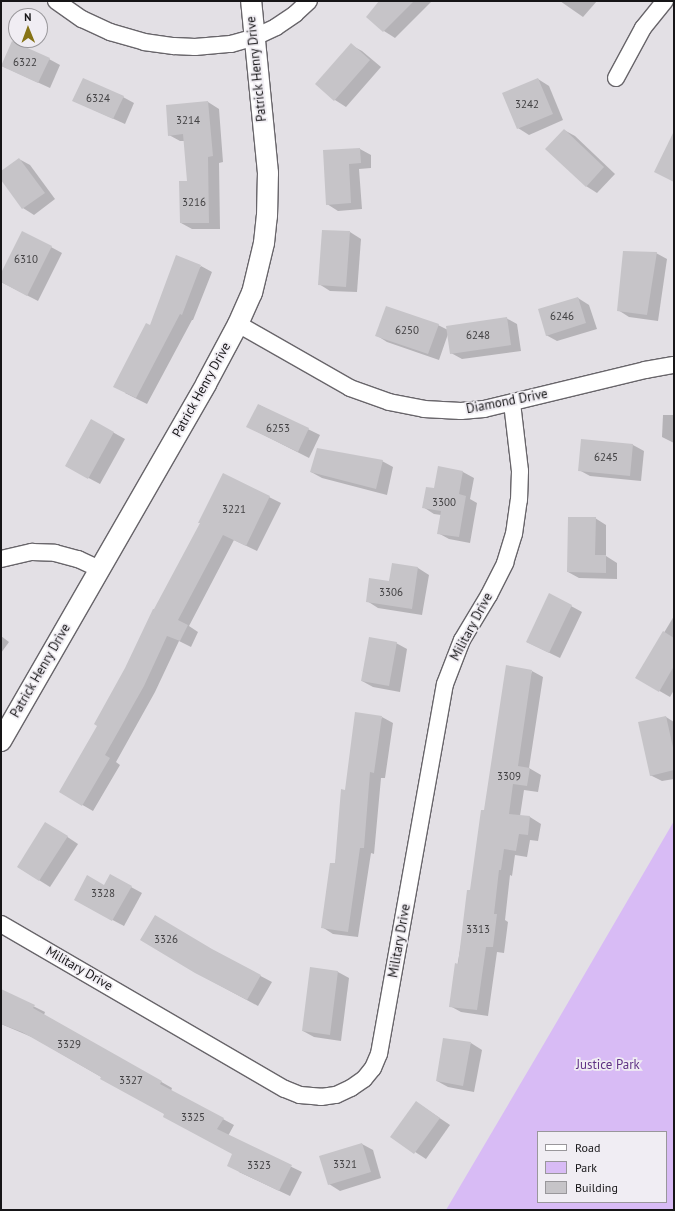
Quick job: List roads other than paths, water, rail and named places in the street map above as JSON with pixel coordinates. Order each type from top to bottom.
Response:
[{"type":"street","points":[[56,1],[82,19],[110,32],[144,42],[195,47],[231,44],[255,37],[276,27],[295,14],[309,1]]},
{"type":"street","name":"Patrick Henry Drive","points":[[1,741],[206,384],[238,324],[252,293],[264,243],[268,216],[268,173],[255,37],[250,1]]},
{"type":"street","points":[[616,78],[643,28],[665,1]]},
{"type":"street","name":"Diamond Drive","points":[[238,324],[350,388],[389,402],[424,409],[462,411],[512,403],[646,370],[674,365]]},
{"type":"street","name":"Military Drive","points":[[1,924],[285,1089],[300,1095],[321,1097],[336,1095],[351,1088],[364,1079],[373,1068],[379,1054],[445,684],[462,640],[489,595],[505,562],[514,534],[519,500],[520,471],[512,403]]},
{"type":"street","points":[[1,559],[32,552],[55,553],[78,559],[99,569]]},
{"type":"park label","name":"Justice Park","points":[[608,1065]]}]
